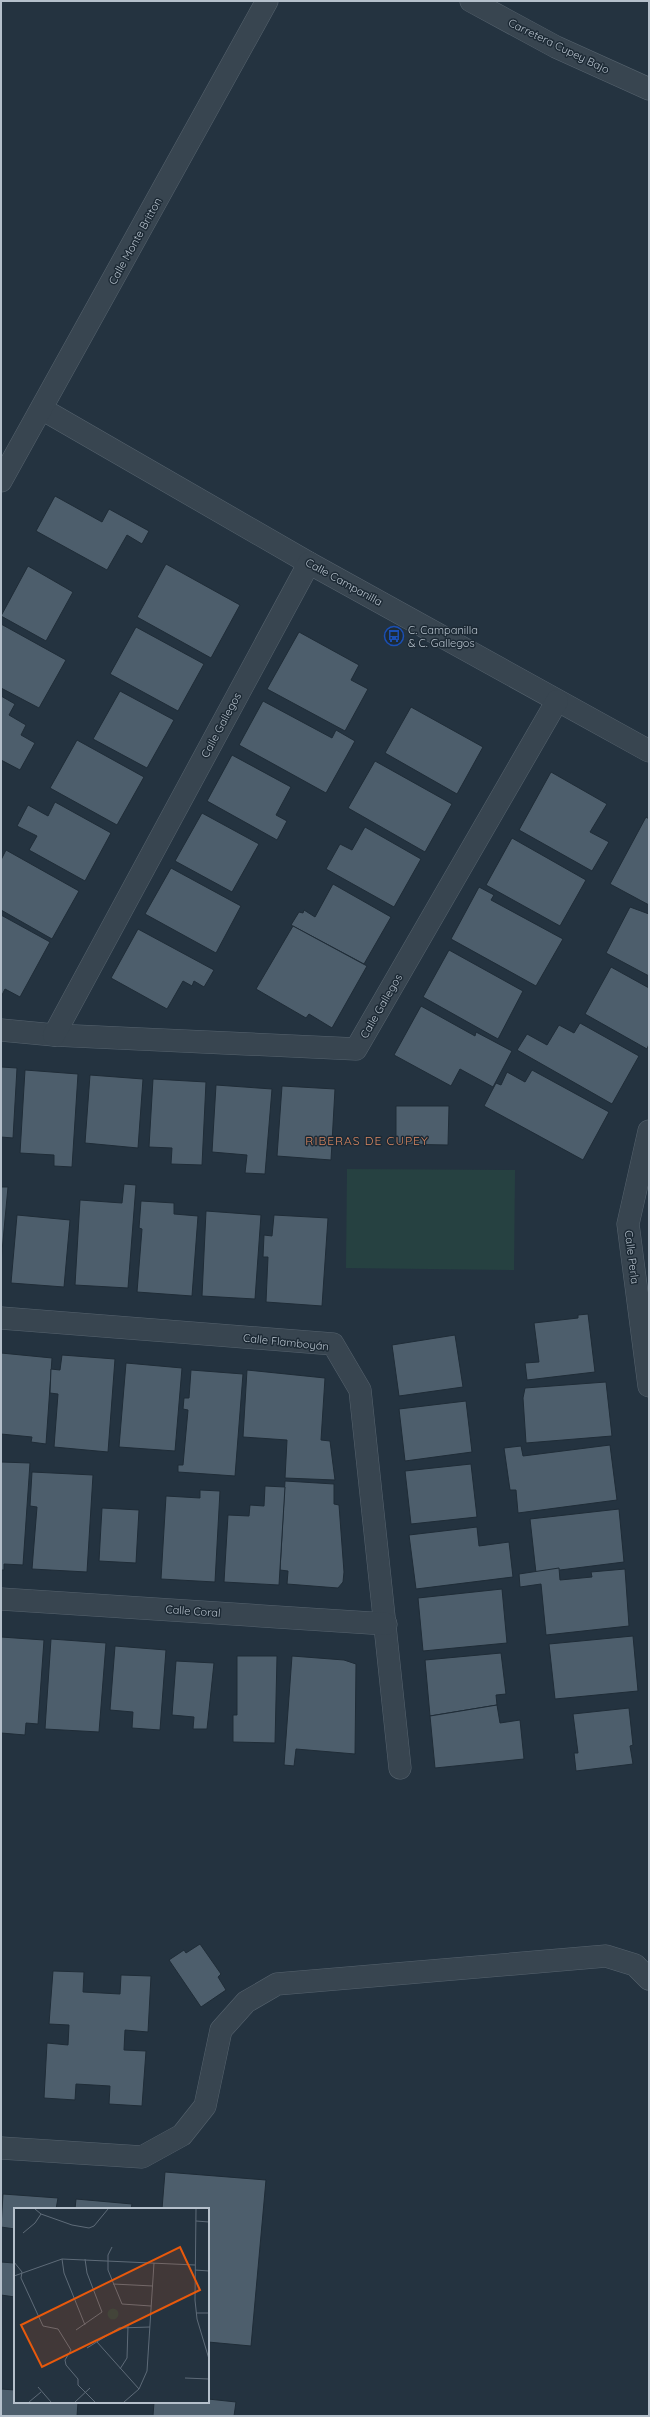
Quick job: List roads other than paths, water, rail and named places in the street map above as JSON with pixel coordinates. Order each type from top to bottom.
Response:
[{"type":"street","name":"Calle Monte Britton","points":[[1,482],[267,1]]},
{"type":"street","name":"Carretera Cupey Bajo","points":[[471,1],[556,47],[649,89]]},
{"type":"street","name":"Calle Campanilla","points":[[42,409],[309,563],[649,751]]},
{"type":"street","name":"Calle Gallegos","points":[[54,1035],[309,563]]},
{"type":"street","name":"Calle Gallegos","points":[[1,1030],[54,1035],[356,1049],[557,701]]},
{"type":"street","name":"Calle Perla","points":[[649,1130],[628,1224],[649,1386]]},
{"type":"street","name":"Calle Flamboyán","points":[[1,1318],[333,1344],[360,1390],[386,1624]]},
{"type":"street","name":"Calle Coral","points":[[1,1598],[386,1624]]},
{"type":"street","points":[[386,1624],[400,1768]]},
{"type":"street","points":[[1,2148],[142,2157],[182,2135],[205,2106],[221,2030],[246,2002],[277,1984],[606,1956],[635,1965],[649,1979]]},
{"type":"place","name":"C. Campanilla & C. Gallegos","points":[[394,636]]},
{"type":"district","name":"RIBERAS DE CUPEY","points":[[367,1140]]}]
